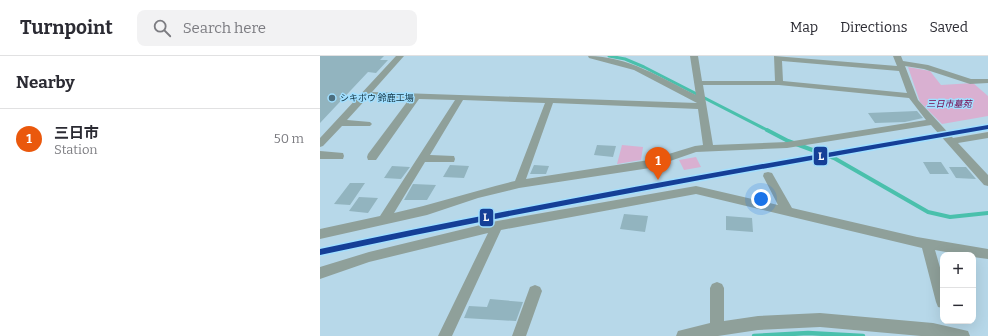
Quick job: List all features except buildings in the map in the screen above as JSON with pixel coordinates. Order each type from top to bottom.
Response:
[{"type":"street","points":[[320,144],[400,56]]},
{"type":"street","points":[[592,56],[637,68],[700,96]]},
{"type":"street","points":[[694,56],[708,147]]},
{"type":"street","points":[[779,83],[778,57],[899,63],[925,67],[970,82],[988,81]]},
{"type":"street","points":[[899,63],[910,96],[988,182]]},
{"type":"street","points":[[365,94],[550,101],[700,96],[779,83],[910,96]]},
{"type":"street","points":[[372,157],[416,96]]},
{"type":"street","points":[[383,221],[460,98]]},
{"type":"street","points":[[519,184],[550,101]]},
{"type":"street","points":[[340,122],[367,124]]},
{"type":"street","points":[[320,234],[427,210],[478,194],[519,184],[650,164],[695,149],[708,147],[787,144],[934,122]]},
{"type":"street","points":[[952,141],[988,135]]},
{"type":"street","points":[[320,155],[339,156]]},
{"type":"street","points":[[422,158],[450,159]]},
{"type":"street","points":[[768,176],[787,210]]},
{"type":"street","points":[[320,273],[370,257],[497,226],[696,190],[927,243],[988,254]]},
{"type":"street","points":[[445,336],[497,226]]},
{"type":"street","points":[[927,243],[940,291]]},
{"type":"street","points":[[716,329],[717,288]]},
{"type":"street","points":[[519,336],[535,291]]},
{"type":"street","points":[[683,336],[716,329],[758,323],[820,320],[933,330],[963,336]]},
{"type":"green space","name":"三日市墓苑","points":[[908,67],[930,71],[941,85],[973,83],[988,96],[988,116],[942,124],[920,102]]},
{"type":"green space","points":[[622,145],[643,147],[641,160],[617,164]]},
{"type":"green space","points":[[696,157],[701,167],[684,170],[679,160]]},
{"type":"waterway","points":[[609,56],[625,59],[644,67],[769,131]]},
{"type":"waterway","points":[[767,130],[788,141],[834,158],[928,212],[950,217],[988,213]]},
{"type":"waterway","points":[[754,336],[808,333],[863,336]]},
{"type":"transit line","name":"L","points":[[320,252],[570,201],[988,127]]},
{"type":"place","name":"シキボウ 鈴鹿工場","points":[[332,98]]},
{"type":"place","name":"三日市","points":[[658,180]]}]
